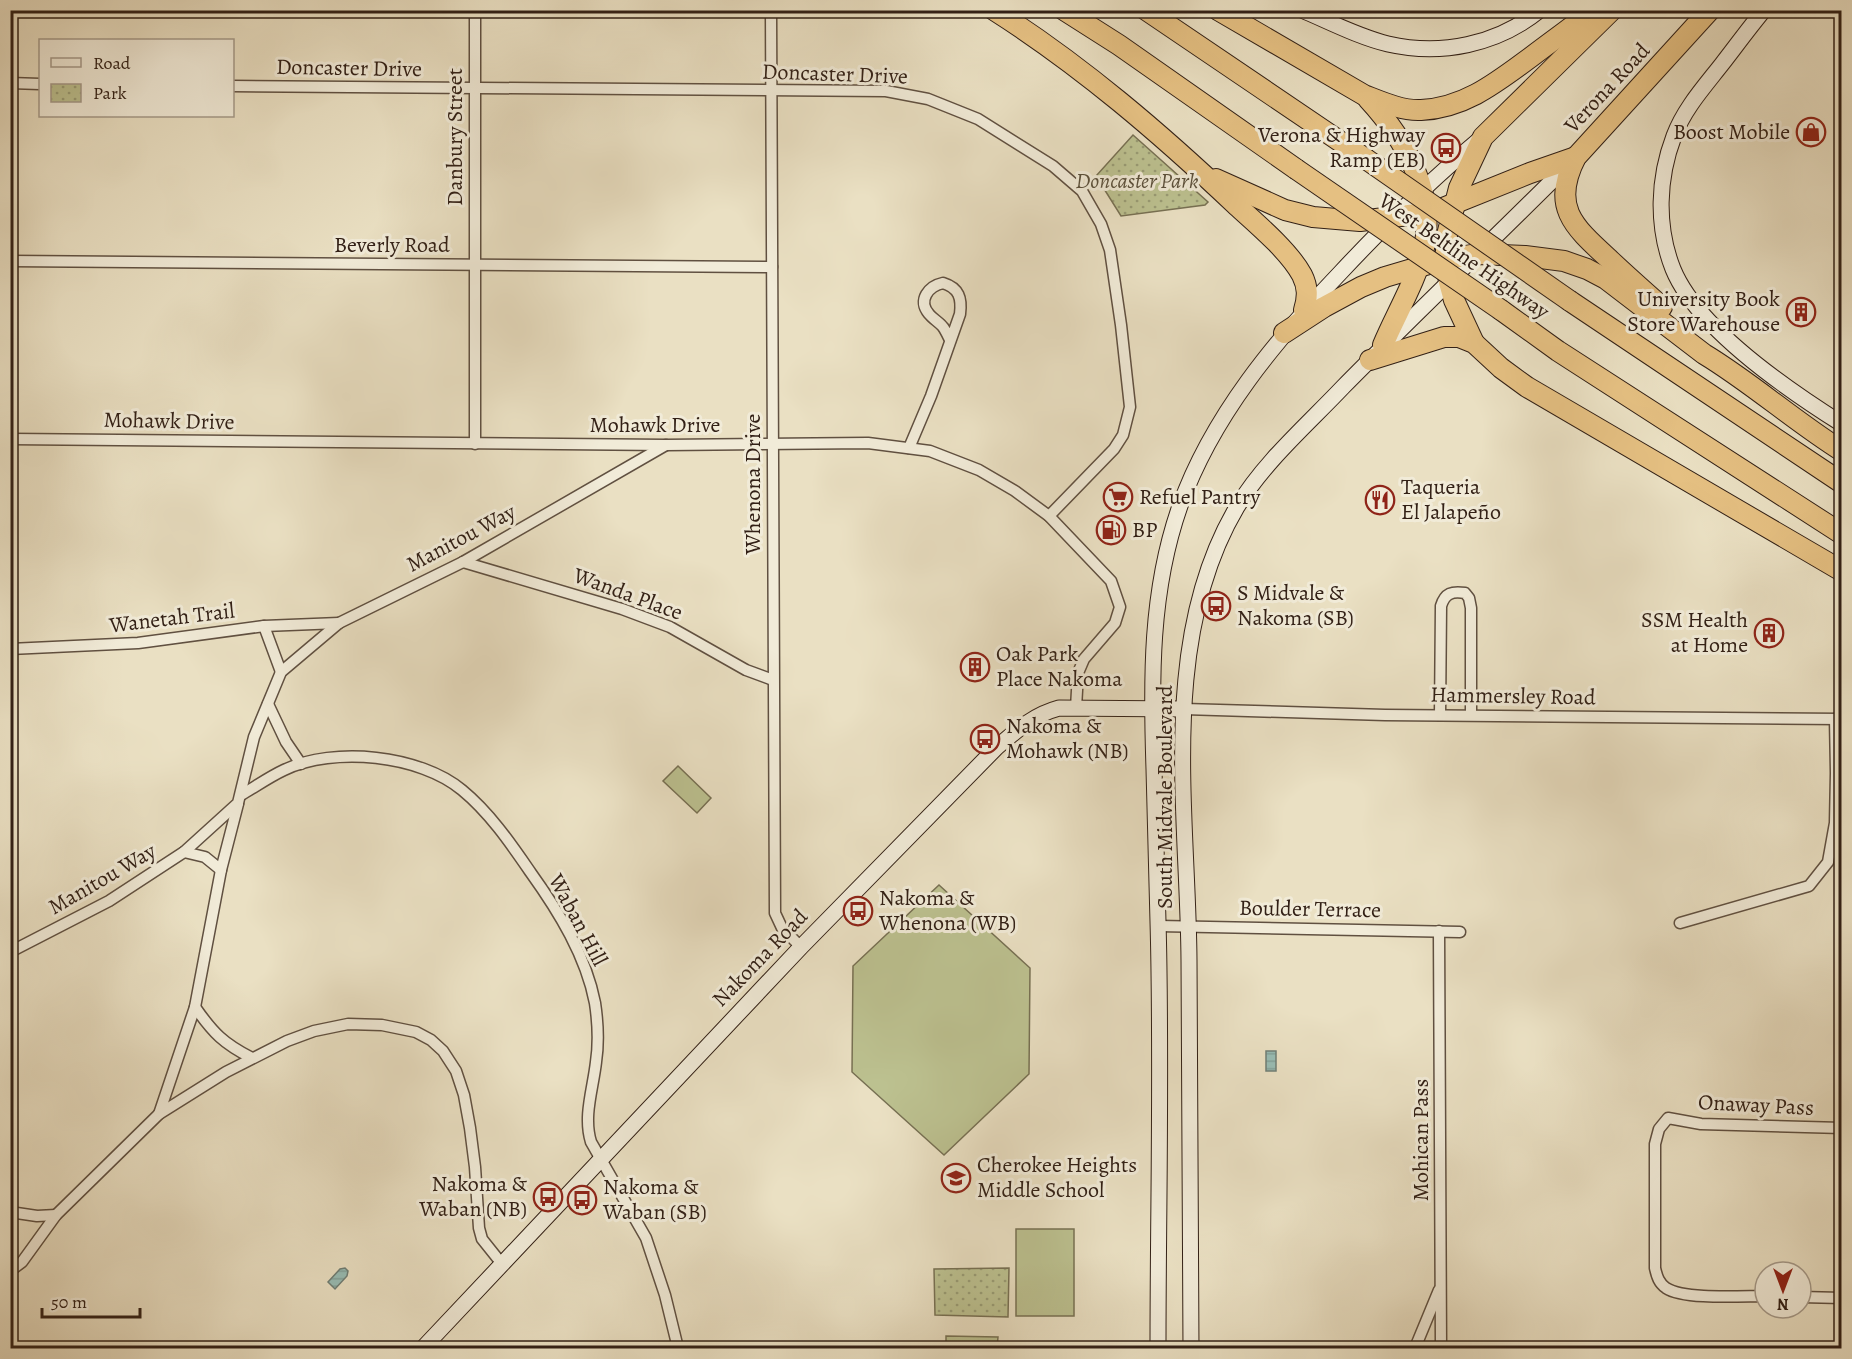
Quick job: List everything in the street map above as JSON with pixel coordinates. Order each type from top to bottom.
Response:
[{"type":"highway","points":[[994,10],[1077,69],[1145,122],[1275,241],[1300,272],[1307,288],[1308,298],[1305,310]]},
{"type":"highway","name":"West Beltline Highway","points":[[1064,10],[1119,45],[1568,357],[1842,534]]},
{"type":"highway","name":"West Beltline Highway","points":[[1146,10],[1570,301],[1842,483]]},
{"type":"highway","points":[[1218,10],[1364,95],[1389,105],[1414,110],[1445,107],[1488,89],[1594,10]]},
{"type":"highway","points":[[1612,10],[1483,137],[1453,205],[1446,239],[1449,282],[1461,320],[1474,343],[1501,368],[1527,387],[1842,571]]},
{"type":"highway","name":"Verona Road","points":[[1576,157],[1710,10]]},
{"type":"highway","points":[[1364,95],[1388,120],[1404,145],[1421,190],[1425,213],[1425,242],[1417,266],[1376,353]]},
{"type":"highway","points":[[1199,170],[1285,210],[1313,217],[1360,221],[1425,213],[1453,205],[1530,173],[1576,157]]},
{"type":"highway","points":[[1576,157],[1564,186],[1564,197],[1569,216],[1579,232],[1708,349],[1719,364]]},
{"type":"highway","points":[[1284,333],[1361,286],[1417,266],[1478,254],[1542,257],[1564,261],[1606,279],[1704,354],[1842,451]]},
{"type":"highway","points":[[1376,353],[1444,337],[1460,337],[1474,343]]},
{"type":"main road","points":[[1302,10],[1386,43],[1408,47],[1450,48],[1496,36],[1540,10]]},
{"type":"main road","points":[[1764,10],[1691,104],[1674,135],[1664,173],[1660,206],[1665,239],[1674,270],[1699,310],[1723,335],[1767,373],[1842,424]]},
{"type":"main road","name":"South Midvale Boulevard","points":[[1158,1348],[1159,926],[1152,709],[1153,646],[1164,561],[1180,506],[1208,446],[1236,398],[1284,333],[1392,218],[1483,137]]},
{"type":"main road","name":"Verona Road","points":[[1536,196],[1576,157]]},
{"type":"main road","name":"South Midvale Boulevard","points":[[1191,1348],[1184,709],[1190,641],[1207,570],[1219,540],[1243,498],[1267,467],[1376,353],[1536,196]]},
{"type":"main road","name":"Nakoma Road","points":[[423,1348],[801,947],[996,748],[1029,720],[1044,712],[1059,708],[1184,709]]},
{"type":"street","name":"Danbury Street","points":[[474,444],[475,10]]},
{"type":"street","name":"Whenona Drive","points":[[771,10],[775,913],[782,928],[801,947]]},
{"type":"street","points":[[10,83],[39,84]]},
{"type":"street","name":"Doncaster Drive","points":[[234,86],[886,91],[928,99],[978,119],[1053,166],[1082,191],[1101,224],[1110,250],[1130,407],[1123,435],[1114,449],[1049,516]]},
{"type":"street","name":"Beverly Road","points":[[10,261],[772,267]]},
{"type":"street","points":[[909,448],[931,396],[960,314],[961,306],[957,291],[944,283],[929,288],[924,305],[950,340]]},
{"type":"street","name":"Mohawk Drive","points":[[10,438],[474,444],[868,443],[930,452],[979,470],[1049,516],[1111,581],[1120,607],[1115,623],[1084,658],[1077,675],[1076,708]]},
{"type":"street","name":"Manitou Way","points":[[10,952],[109,901],[184,852],[240,799],[254,737],[281,672],[339,623],[463,562],[666,445]]},
{"type":"street","name":"Wanda Place","points":[[463,562],[622,609],[661,623],[746,670],[773,680]]},
{"type":"street","points":[[1440,715],[1441,606],[1443,598],[1456,592],[1465,593],[1469,598],[1471,608],[1472,715]]},
{"type":"street","name":"Wanetah Trail","points":[[11,650],[138,643],[264,626],[339,623]]},
{"type":"street","points":[[264,626],[281,672]]},
{"type":"street","points":[[268,704],[286,742],[301,764]]},
{"type":"street","name":"Hammersley Road","points":[[1184,709],[1440,715],[1838,719]]},
{"type":"street","points":[[1680,923],[1809,886],[1828,862],[1835,824],[1838,719]]},
{"type":"street","name":"Waban Hill","points":[[240,799],[285,769],[301,764],[340,758],[395,760],[445,778],[462,790],[510,842],[561,919],[592,989],[598,1035],[597,1060],[587,1120],[591,1143],[646,1238],[665,1295],[678,1348]]},
{"type":"street","points":[[159,1114],[195,1007],[221,870],[240,799]]},
{"type":"street","points":[[184,852],[205,857],[221,870]]},
{"type":"street","name":"Boulder Terrace","points":[[1159,926],[1460,932]]},
{"type":"street","name":"Mohican Pass","points":[[1439,932],[1441,1348]]},
{"type":"street","points":[[195,1007],[210,1029],[231,1048],[252,1058]]},
{"type":"street","points":[[10,1271],[22,1262],[56,1215],[159,1114],[252,1058],[314,1031],[348,1024],[382,1024],[416,1032],[431,1040],[443,1051],[456,1071],[464,1095],[475,1167],[479,1228],[482,1239],[502,1264]]},
{"type":"street","name":"Onaway Pass","points":[[1753,1296],[1688,1295],[1672,1292],[1658,1280],[1655,1268],[1655,1144],[1659,1129],[1668,1118],[1701,1124],[1842,1128]]},
{"type":"street","points":[[10,1212],[38,1216],[56,1215]]},
{"type":"street","points":[[1415,1348],[1441,1284]]},
{"type":"street","points":[[1813,1297],[1842,1298]]},
{"type":"green space","name":"Doncaster Park","points":[[1133,135],[1208,202],[1205,205],[1121,216],[1096,176]]},
{"type":"green space","points":[[678,766],[711,798],[697,813],[663,781]]},
{"type":"green space","points":[[939,885],[1030,968],[1029,1074],[944,1155],[852,1072],[853,966]]},
{"type":"green space","points":[[1016,1229],[1074,1229],[1074,1316],[1016,1316]]},
{"type":"green space","points":[[1009,1268],[1008,1317],[935,1315],[934,1269]]},
{"type":"green space","points":[[946,1336],[998,1337],[997,1348],[946,1348]]},
{"type":"water","points":[[1266,1051],[1276,1051],[1276,1071],[1266,1071]]},
{"type":"water","points":[[345,1268],[348,1271],[347,1276],[335,1289],[328,1282],[340,1269]]},
{"type":"place","name":"Boost Mobile","points":[[1811,132]]},
{"type":"place","name":"Verona & Highway Ramp (EB)","points":[[1446,148]]},
{"type":"place","name":"University Book Store Warehouse","points":[[1801,312]]},
{"type":"place","name":"Refuel Pantry","points":[[1118,497]]},
{"type":"place","name":"Taqueria El Jalapeño","points":[[1380,500]]},
{"type":"place","name":"BP","points":[[1111,530]]},
{"type":"place","name":"S Midvale & Nakoma (SB)","points":[[1216,606]]},
{"type":"place","name":"SSM Health at Home","points":[[1769,633]]},
{"type":"place","name":"Oak Park Place Nakoma","points":[[975,667]]},
{"type":"place","name":"Nakoma & Mohawk (NB)","points":[[985,739]]},
{"type":"place","name":"Nakoma & Whenona (WB)","points":[[858,911]]},
{"type":"place","name":"Cherokee Heights Middle School","points":[[956,1178]]},
{"type":"place","name":"Nakoma & Waban (NB)","points":[[548,1197]]},
{"type":"place","name":"Nakoma & Waban (SB)","points":[[582,1200]]}]
